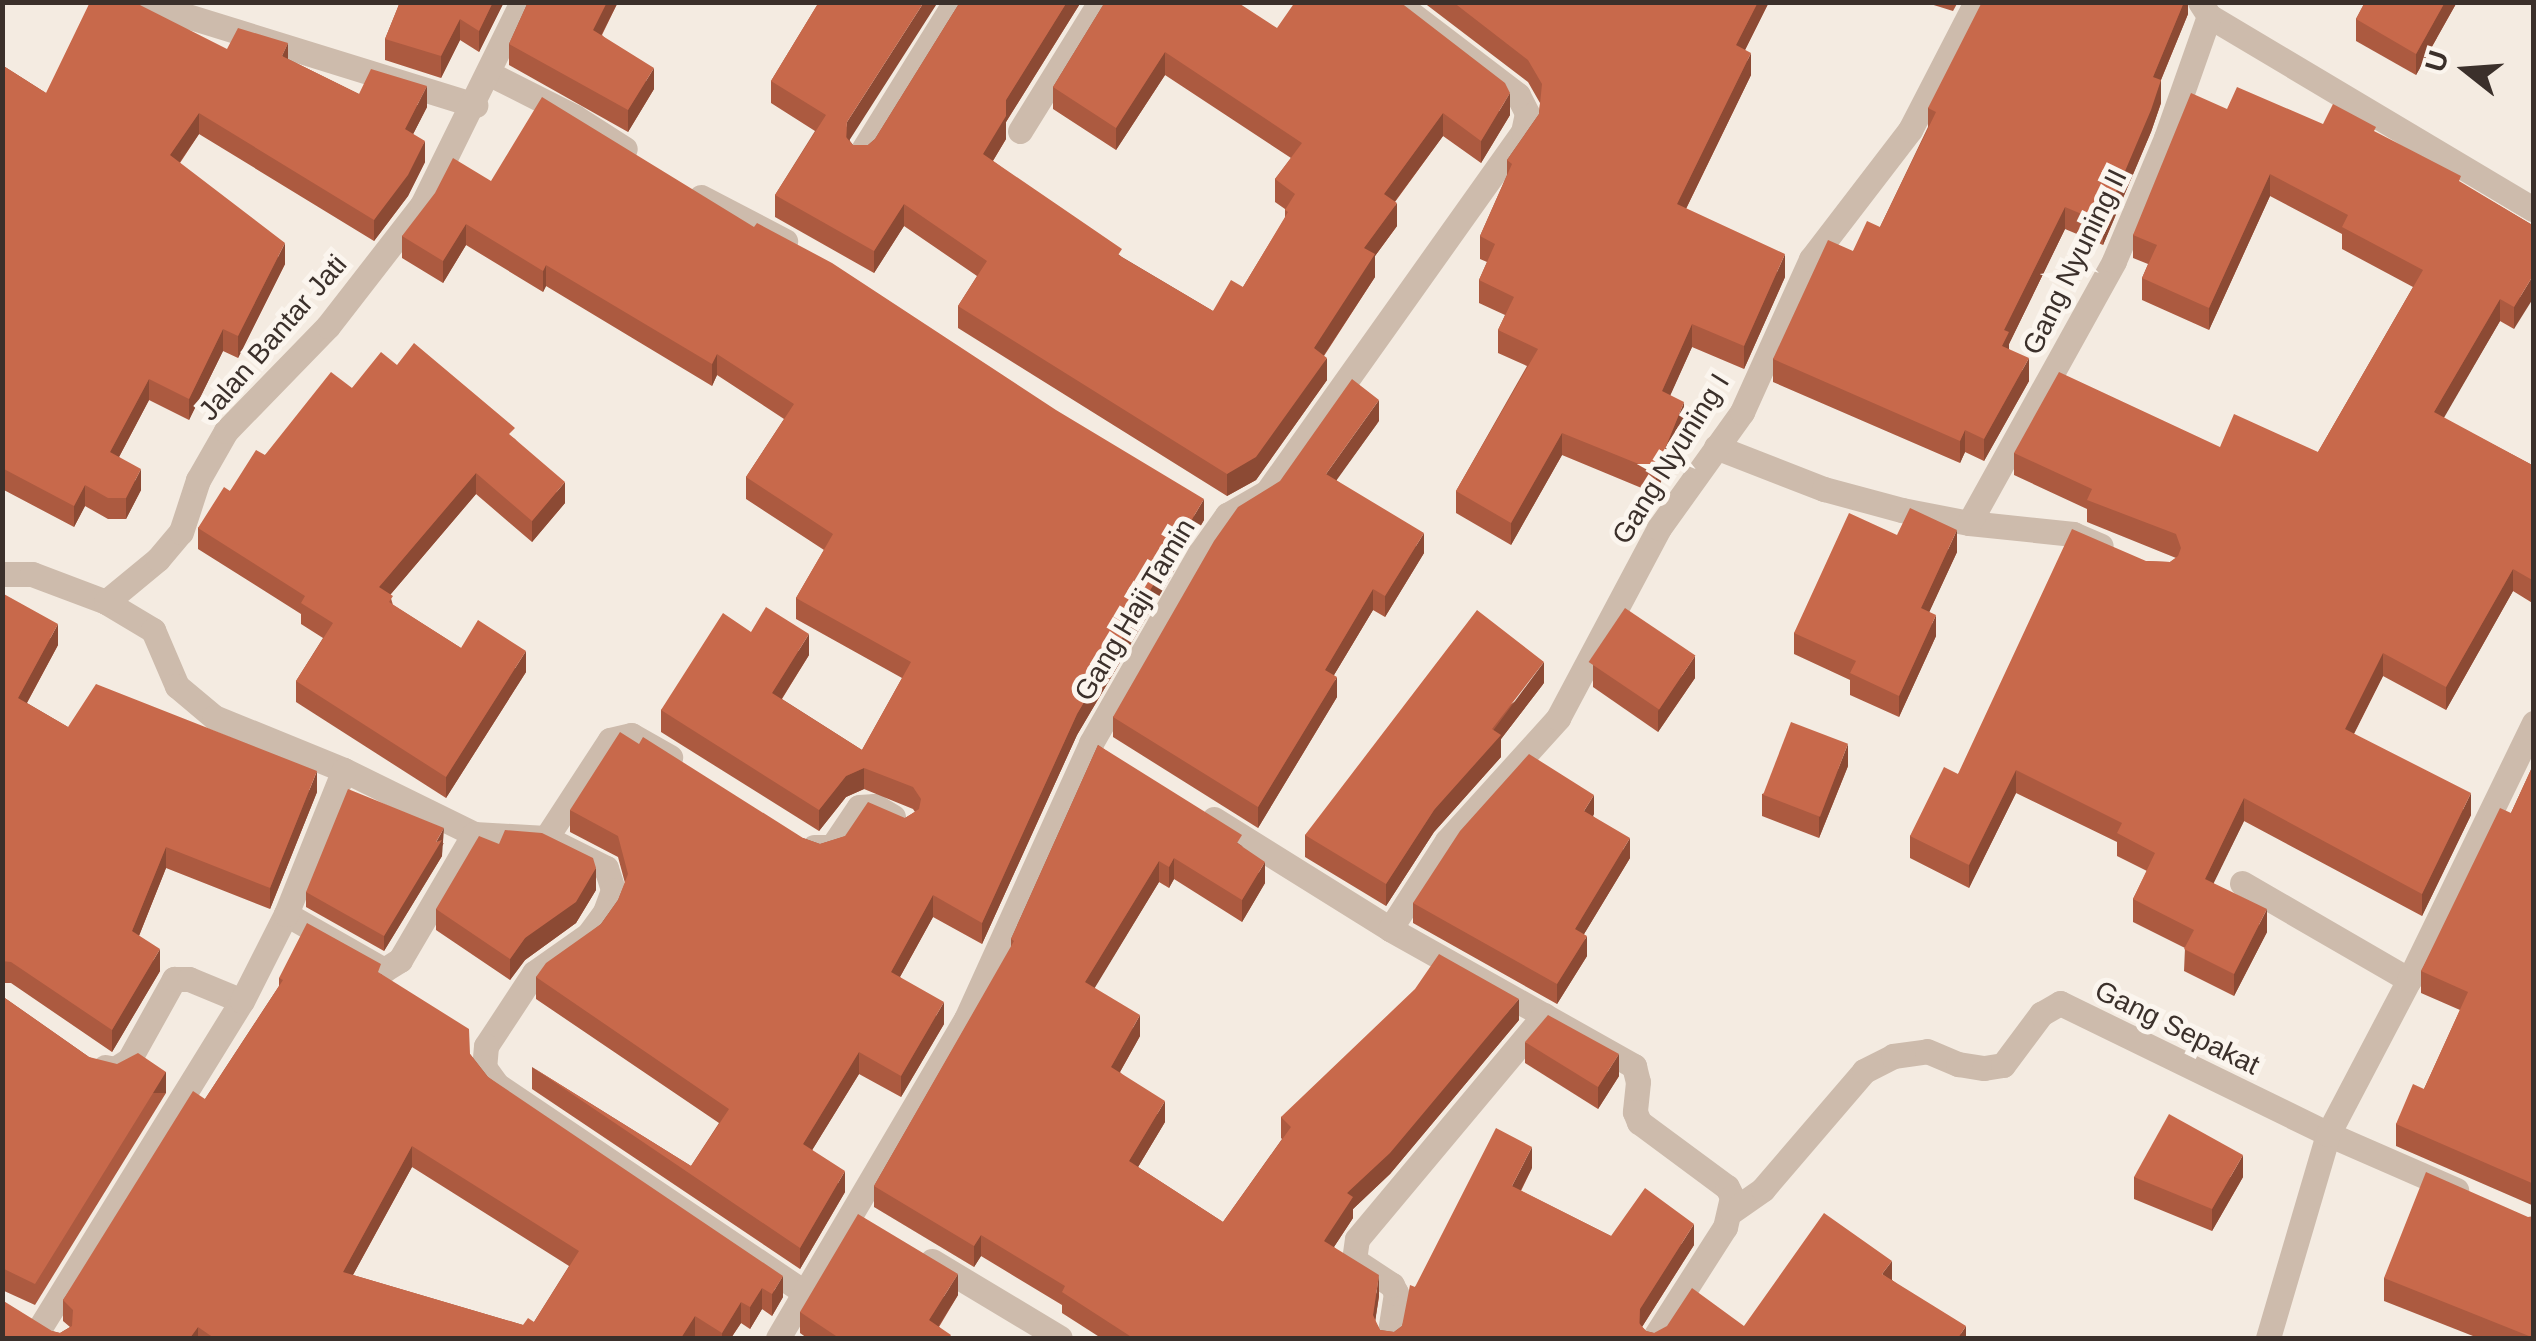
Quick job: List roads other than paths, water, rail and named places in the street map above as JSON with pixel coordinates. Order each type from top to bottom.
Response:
[{"type":"street","points":[[142,2],[475,105]]},
{"type":"street","name":"Jalan Bantar Jati","points":[[106,602],[158,559],[181,532],[198,480],[226,431],[328,326],[412,218],[475,105],[522,2]]},
{"type":"street","points":[[861,153],[955,2]]},
{"type":"street","points":[[1020,132],[1100,2]]},
{"type":"street","name":"Gang Nyuning I","points":[[1390,929],[1447,841],[1558,718],[1659,528],[1742,412],[1811,259],[1910,130],[1976,2]]},
{"type":"street","name":"Gang Haji Tamin","points":[[778,1338],[862,1219],[1200,553],[1227,515],[1267,492],[1523,132],[1527,113],[1518,96],[1408,6]]},
{"type":"street","points":[[2204,9],[2534,210]]},
{"type":"street","name":"Gang Nyuning II","points":[[1969,523],[2114,261],[2150,181],[2204,9]]},
{"type":"street","points":[[488,73],[576,117],[651,166]]},
{"type":"street","points":[[682,185],[808,254]]},
{"type":"street","points":[[1716,447],[1824,490],[1969,523],[2074,534],[2119,554]]},
{"type":"street","points":[[1199,499],[1227,515]]},
{"type":"street","points":[[2,574],[32,574],[106,602],[153,630],[177,686],[214,718],[344,770],[474,834],[546,838],[606,868],[613,890],[605,912],[588,935],[534,972],[486,1046],[484,1067],[489,1077],[806,1294]]},
{"type":"street","points":[[2268,1338],[2328,1134],[2409,980],[2534,723]]},
{"type":"street","points":[[546,838],[617,735],[639,737],[690,768]]},
{"type":"street","points":[[15,1312],[50,1332],[242,1001],[286,914],[344,770]]},
{"type":"street","points":[[1190,805],[1390,929],[1634,1066],[1638,1082],[1635,1112],[1639,1122],[1727,1188],[1732,1197],[1732,1212],[1654,1338]]},
{"type":"street","points":[[790,830],[824,850],[832,847],[858,807],[875,806],[905,823]]},
{"type":"street","points":[[286,914],[384,970],[400,960],[474,834]]},
{"type":"street","points":[[2242,883],[2409,980]]},
{"type":"street","points":[[82,1054],[107,1068],[122,1066],[168,985],[181,976],[242,1001]]},
{"type":"street","name":"Gang Sepakat","points":[[1732,1212],[1763,1189],[1864,1071],[1893,1056],[1928,1051],[1958,1064],[1984,1068],[2003,1065],[2041,1014],[2060,1003],[2328,1134]]},
{"type":"street","points":[[1388,1338],[1396,1294],[1392,1285],[1354,1260],[1357,1239],[1544,1015]]},
{"type":"street","points":[[2328,1134],[2482,1201]]},
{"type":"street","points":[[917,1252],[1060,1338]]}]
